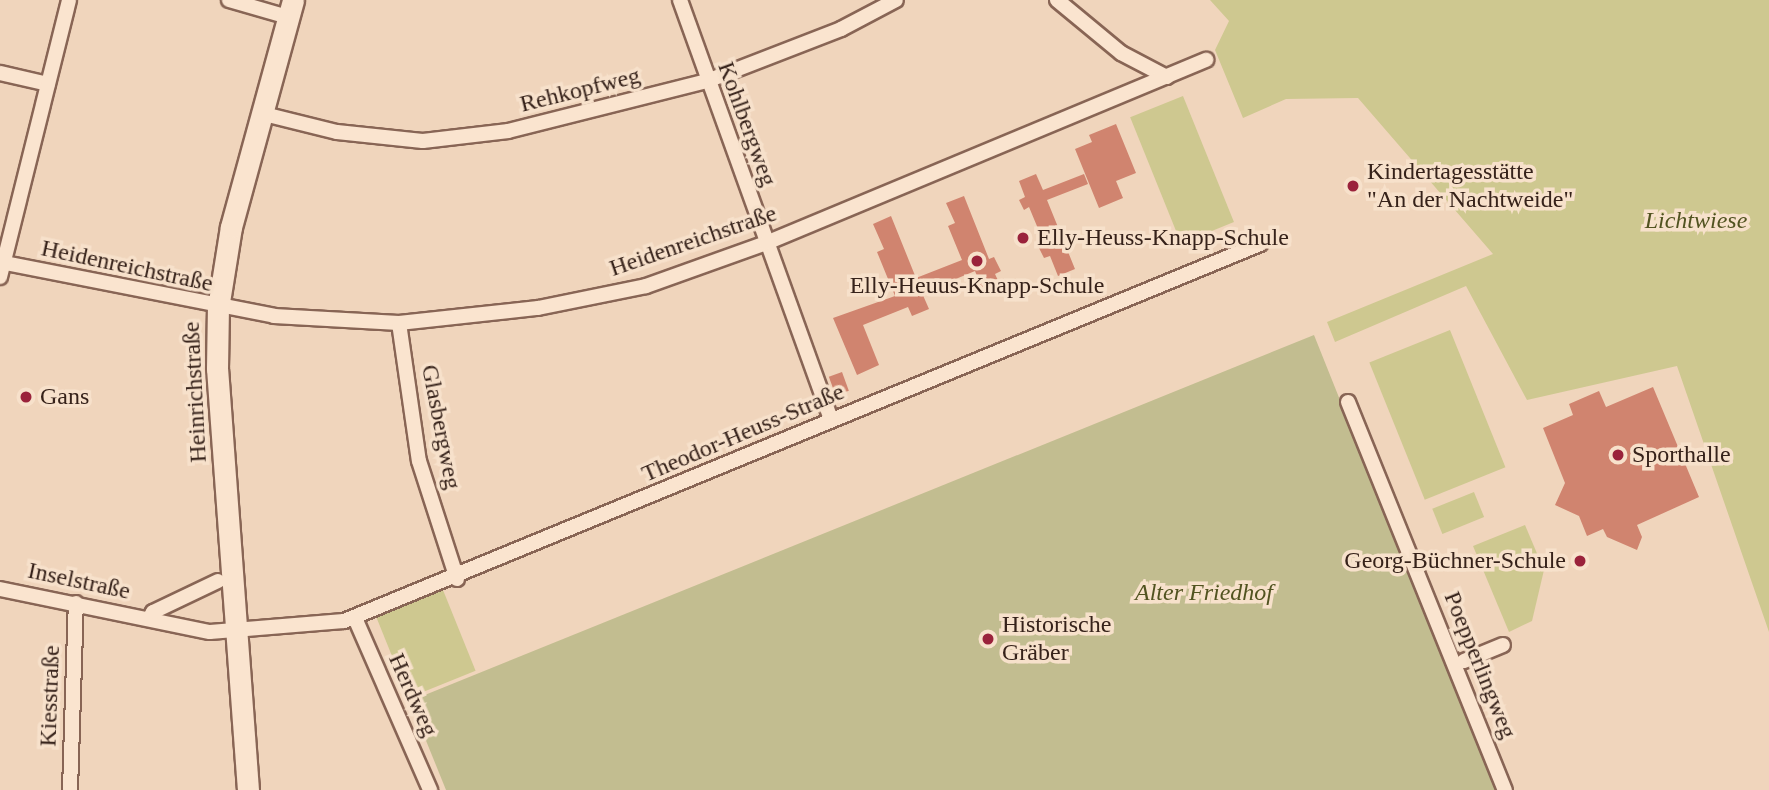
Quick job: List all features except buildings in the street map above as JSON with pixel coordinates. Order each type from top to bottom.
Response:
[{"type":"main road","name":"Heinrichstraße","points":[[248,790],[235,631],[218,308],[260,113],[290,8]]},
{"type":"street","points":[[1,268],[69,0]]},
{"type":"street","points":[[229,0],[290,8]]},
{"type":"street","name":"Kohlbergweg","points":[[680,0],[831,420]]},
{"type":"street","name":"Rehkopfweg","points":[[260,113],[337,132],[423,141],[508,131],[707,81],[841,29],[896,0]]},
{"type":"street","points":[[1057,0],[1121,53],[1167,77]]},
{"type":"street","name":"Heidenreichstraße","points":[[1,268],[218,308],[399,323],[538,308],[646,286],[766,243],[1206,60]]},
{"type":"street","points":[[0,73],[48,84]]},
{"type":"street","name":"Theodor-Heuss-Straße","points":[[235,631],[355,618],[457,579],[831,420],[1260,244]]},
{"type":"street","name":"Glasbergweg","points":[[399,323],[419,461],[457,579]]},
{"type":"street","name":"Poepperlingweg","points":[[1348,402],[1505,790]]},
{"type":"street","name":"Inselstraße","points":[[149,619],[153,612],[218,581]]},
{"type":"street","name":"Inselstraße","points":[[0,589],[210,632],[235,631]]},
{"type":"street","name":"Kiesstraße","points":[[70,790],[76,603]]},
{"type":"street","name":"Herdweg","points":[[355,618],[430,790]]},
{"type":"street","points":[[1464,661],[1503,645]]},
{"type":"green space","name":"Lichtwiese","points":[[1210,0],[1769,0],[1769,632],[1677,366],[1527,400],[1466,286],[1335,342],[1327,322],[1493,254],[1358,98],[1286,99],[1243,118],[1215,50],[1229,21]]},
{"type":"green space","points":[[1183,96],[1234,222],[1181,243],[1130,117]]},
{"type":"green space","points":[[1450,330],[1505,467],[1425,500],[1369,363]]},
{"type":"green space","name":"Alter Friedhof","points":[[1314,335],[1496,790],[446,790],[410,701]]},
{"type":"green space","points":[[1474,492],[1484,517],[1442,534],[1432,509]]},
{"type":"green space","points":[[1525,525],[1544,570],[1532,621],[1509,632],[1473,546]]},
{"type":"green space","points":[[443,590],[476,671],[409,698],[376,617]]},
{"type":"place","name":"Kindertagesstätte \"An der Nachtweide\"","points":[[1353,186]]},
{"type":"place","name":"Elly-Heuss-Knapp-Schule","points":[[1023,238]]},
{"type":"place","name":"Elly-Heuus-Knapp-Schule","points":[[977,261]]},
{"type":"place","name":"Gans","points":[[26,397]]},
{"type":"place","name":"Sporthalle","points":[[1618,455]]},
{"type":"place","name":"Georg-Büchner-Schule","points":[[1580,561]]},
{"type":"place","name":"Historische Gräber","points":[[988,639]]}]
